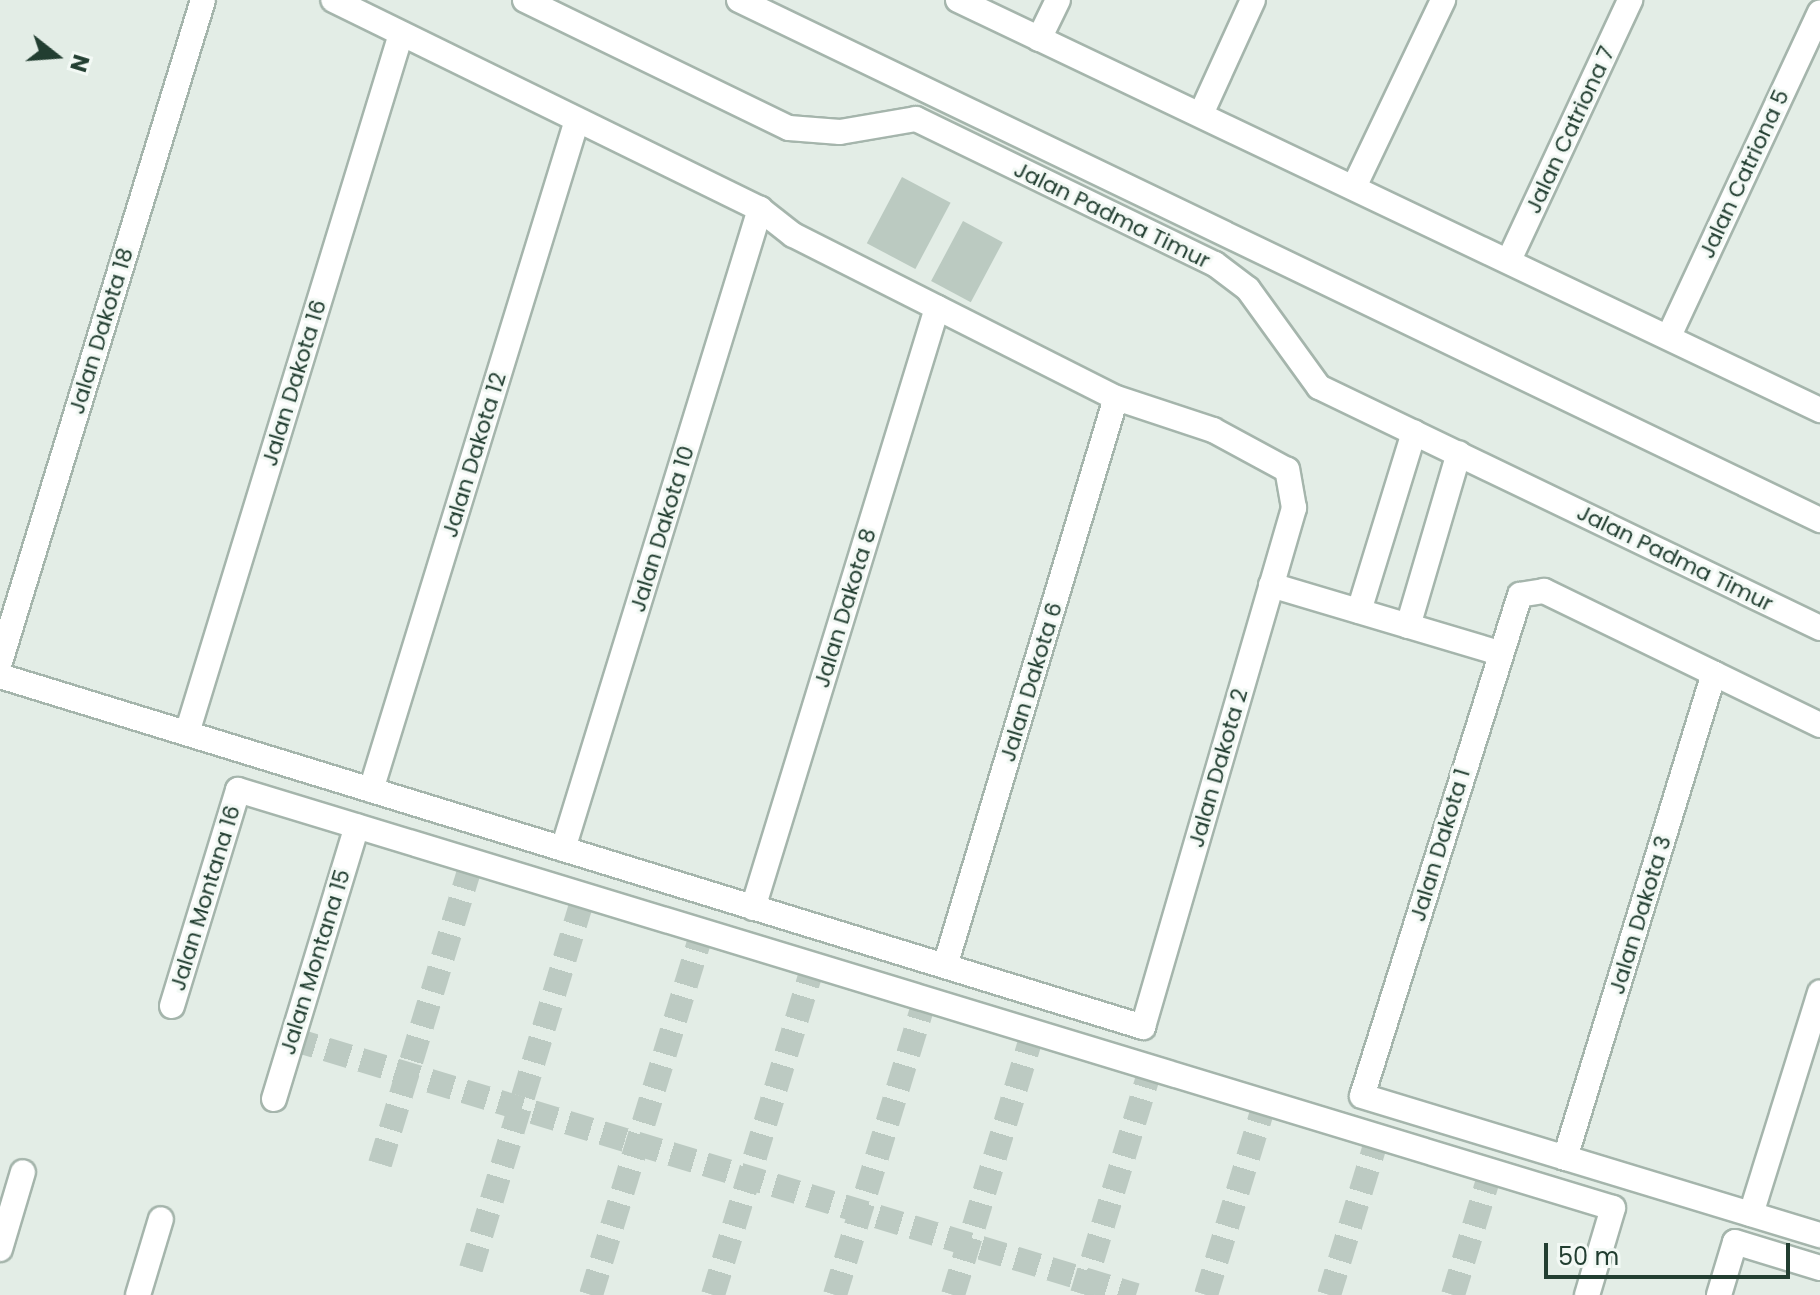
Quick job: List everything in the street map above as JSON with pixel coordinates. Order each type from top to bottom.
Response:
[{"type":"street","name":"Jalan Dakota 18","points":[[0,662],[203,0]]},
{"type":"street","points":[[333,0],[760,209],[793,235],[1116,398]]},
{"type":"street","name":"Jalan Padma Timur","points":[[525,0],[789,128],[840,132],[916,119],[973,146],[1215,264],[1248,289],[1319,387],[1820,628]]},
{"type":"street","points":[[739,0],[1820,520]]},
{"type":"street","points":[[1039,39],[1058,0]]},
{"type":"street","points":[[1201,114],[1253,0]]},
{"type":"street","points":[[1354,187],[1443,0]]},
{"type":"street","name":"Jalan Catriona 7","points":[[1509,260],[1630,0]]},
{"type":"street","points":[[974,3],[1039,39],[1819,406]]},
{"type":"street","name":"Jalan Catriona 5","points":[[1669,336],[1820,12]]},
{"type":"street","name":"Jalan Dakota 16","points":[[187,733],[401,34]]},
{"type":"street","name":"Jalan Dakota 12","points":[[371,790],[577,120]]},
{"type":"street","name":"Jalan Dakota 10","points":[[563,849],[760,209]]},
{"type":"street","name":"Jalan Dakota 8","points":[[753,908],[937,308]]},
{"type":"street","name":"Jalan Dakota 2","points":[[945,966],[1143,1027],[1294,508],[1287,470],[1213,430],[1116,398]]},
{"type":"street","name":"Jalan Dakota 6","points":[[945,966],[1116,398]]},
{"type":"street","points":[[1359,611],[1414,432]]},
{"type":"street","points":[[1408,626],[1459,453]]},
{"type":"street","points":[[1271,585],[1499,653]]},
{"type":"street","name":"Jalan Dakota 1","points":[[1565,1158],[1362,1096],[1499,653],[1520,595],[1544,591],[1714,673]]},
{"type":"street","points":[[1714,673],[1820,725]]},
{"type":"street","name":"Jalan Dakota 3","points":[[1565,1158],[1714,673]]},
{"type":"street","points":[[0,676],[945,966]]},
{"type":"street","name":"Jalan Montana 16","points":[[172,1006],[238,790],[357,826]]},
{"type":"street","points":[[357,826],[1613,1208],[1587,1295]]},
{"type":"street","name":"Jalan Montana 15","points":[[274,1099],[357,826]]},
{"type":"street","points":[[1751,1214],[1820,992]]},
{"type":"street","points":[[1565,1158],[1820,1235]]},
{"type":"street","points":[[0,1249],[23,1172]]},
{"type":"street","points":[[138,1295],[161,1219]]},
{"type":"street","points":[[1719,1295],[1735,1242],[1820,1268]]},
{"type":"building","points":[[902,177],[951,203],[915,269],[867,243]]},
{"type":"building","points":[[963,221],[1003,242],[971,302],[931,281]]},
{"type":"tunnel","points":[[380,1164],[472,861]]},
{"type":"tunnel","points":[[471,1269],[584,895]]},
{"type":"tunnel","points":[[591,1295],[702,931]]},
{"type":"tunnel","points":[[713,1295],[813,965]]},
{"type":"tunnel","points":[[835,1295],[925,998]]},
{"type":"tunnel","points":[[953,1295],[1033,1031]]},
{"type":"tunnel","points":[[292,1039],[1136,1295]]},
{"type":"tunnel","points":[[1082,1294],[1151,1067]]},
{"type":"tunnel","points":[[1206,1295],[1265,1102]]},
{"type":"tunnel","points":[[1329,1295],[1378,1136]]},
{"type":"tunnel","points":[[1453,1295],[1491,1170]]}]
